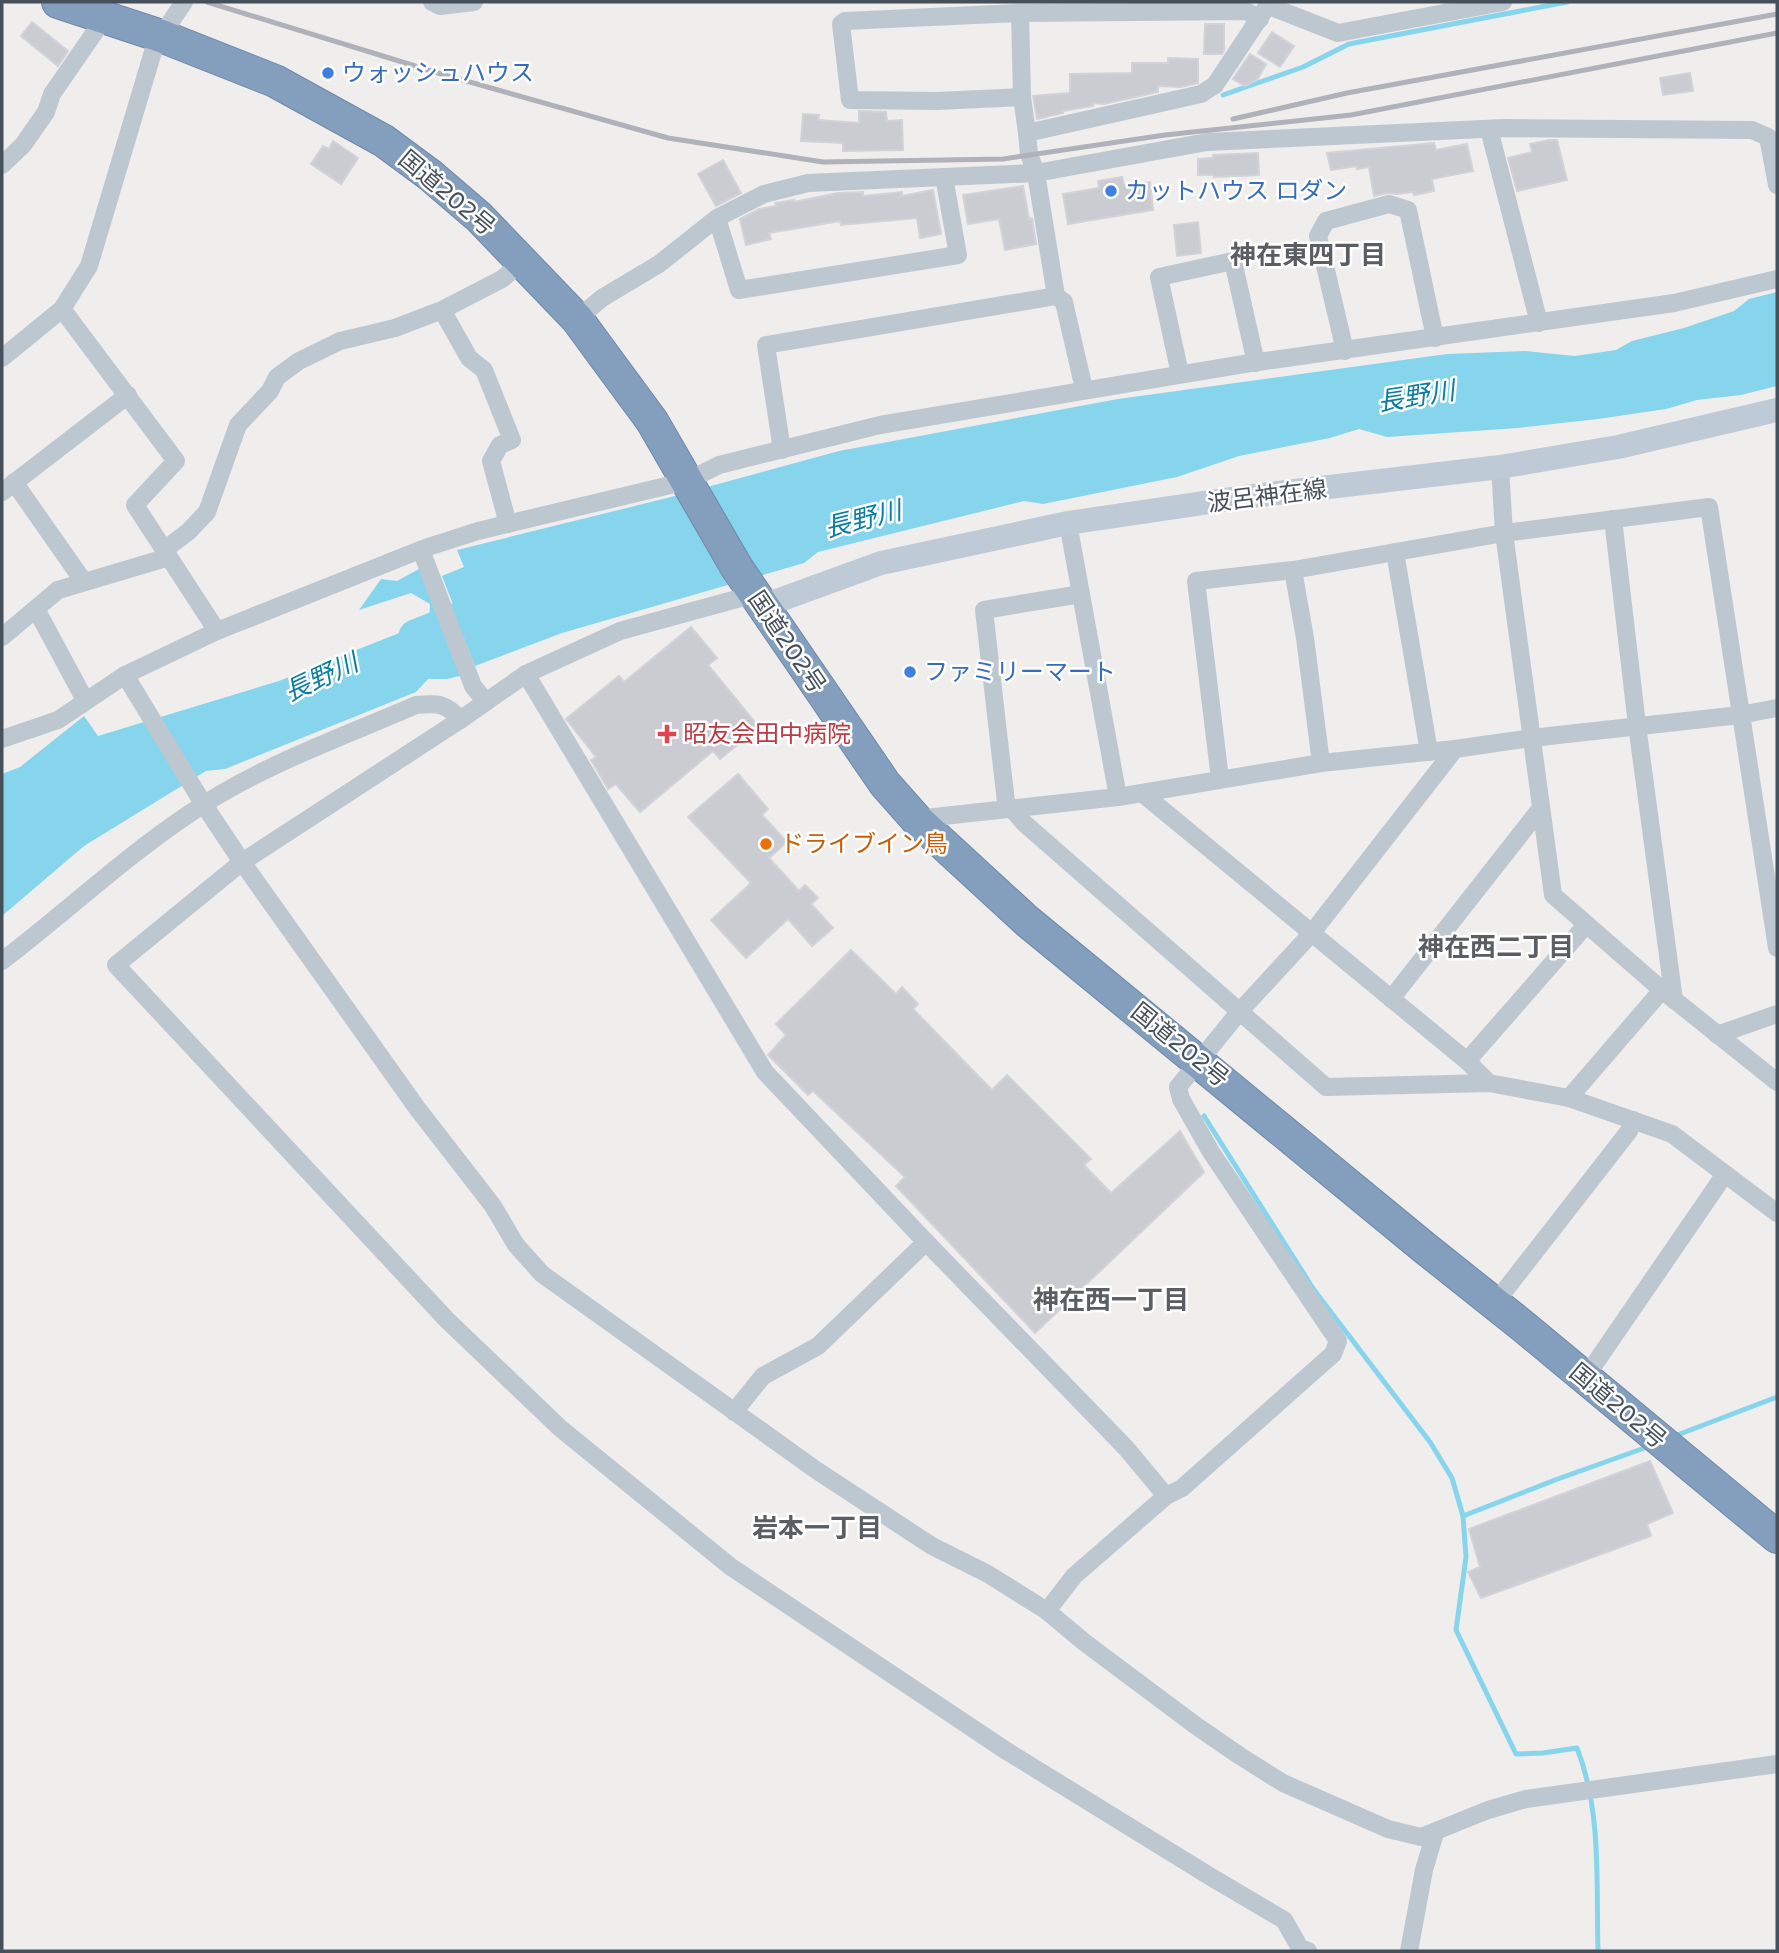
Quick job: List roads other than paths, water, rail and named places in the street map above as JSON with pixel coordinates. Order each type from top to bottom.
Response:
[{"type":"highway","name":"国道202号","points":[[58,2],[161,36],[275,80],[384,141],[430,175],[479,217],[577,319],[652,421],[737,568],[885,784],[916,819],[1027,921],[1777,1537]]},
{"type":"main road","name":"波呂神在線","points":[[759,600],[881,562],[1068,523],[1244,497],[1500,467],[1618,447],[1777,410]]},
{"type":"street","points":[[2,358],[62,309],[89,266],[155,45],[184,2]]},
{"type":"street","points":[[432,2],[440,6],[474,2]]},
{"type":"street","points":[[1022,97],[937,101],[850,100],[841,24],[871,11],[1020,13],[1041,7],[1246,11],[1266,9],[1338,33],[1503,2]]},
{"type":"street","points":[[1027,133],[1201,94],[1215,85],[1266,9]]},
{"type":"street","points":[[1020,13],[1022,97],[1029,154],[1037,173],[1056,296],[1064,302],[1084,390]]},
{"type":"street","points":[[2,165],[23,145],[46,112],[52,94],[99,26],[102,17]]},
{"type":"street","points":[[1489,129],[1539,323]]},
{"type":"street","points":[[577,319],[602,298],[659,264],[717,218],[764,194],[808,183],[1037,173],[1207,142],[1489,129],[1773,132],[1777,185]]},
{"type":"street","points":[[717,218],[739,290],[958,255],[944,177]]},
{"type":"street","points":[[1345,351],[1318,236],[1326,221],[1389,204],[1408,209],[1435,338]]},
{"type":"street","points":[[2,637],[58,590],[167,554],[206,512],[238,425],[270,391],[277,377],[299,361],[340,341],[395,328],[442,310],[502,279],[523,261]]},
{"type":"street","points":[[1180,374],[1159,277],[1233,261],[1256,363]]},
{"type":"street","points":[[2,739],[58,720],[86,700],[217,631],[421,550],[508,524],[692,490],[719,466],[880,425],[1180,374],[1674,303],[1777,279]]},
{"type":"street","points":[[782,450],[766,345],[1056,296]]},
{"type":"street","points":[[62,309],[176,461],[135,505],[217,631]]},
{"type":"street","points":[[442,310],[468,358],[484,370],[512,440],[500,445],[491,461],[508,524]]},
{"type":"street","points":[[84,582],[8,487],[128,396]]},
{"type":"street","points":[[1500,467],[1504,533],[1553,895],[1668,995],[1777,1082]]},
{"type":"street","points":[[1220,779],[1196,581],[1293,570],[1504,533],[1709,508],[1777,948]]},
{"type":"street","points":[[1613,519],[1668,995]]},
{"type":"street","points":[[1068,523],[1118,797]]},
{"type":"street","points":[[421,550],[474,686],[486,702]]},
{"type":"street","points":[[1395,552],[1429,752]]},
{"type":"street","points":[[1293,570],[1306,638],[1321,763]]},
{"type":"street","points":[[1081,594],[984,610],[1006,802],[1024,823],[1326,1087],[1489,1083],[1569,1098],[1672,1134],[1777,1213]]},
{"type":"street","points":[[759,600],[620,631],[526,674],[242,862],[116,965],[447,1320],[560,1428],[731,1567],[1005,1750],[1284,1920],[1300,1948],[1308,1951]]},
{"type":"street","points":[[36,609],[86,700]]},
{"type":"street","points":[[526,674],[765,1072],[1126,1448],[1166,1496]]},
{"type":"street","points":[[127,678],[242,862],[417,1108],[493,1206],[516,1245],[542,1274],[817,1470],[932,1546],[988,1574],[1047,1611],[1083,1642],[1240,1756],[1283,1783],[1388,1829],[1420,1837],[1488,1810],[1526,1799],[1777,1764]]},
{"type":"street","points":[[2,961],[148,844],[247,779],[416,705],[435,703],[450,707],[460,720]]},
{"type":"street","points":[[916,819],[1118,797],[1321,763],[1740,715],[1777,708]]},
{"type":"street","points":[[1047,1611],[1074,1576],[1166,1496],[1182,1488],[1334,1354],[1338,1341],[1211,1152],[1181,1098],[1178,1087],[1240,1011],[1311,934],[1455,749]]},
{"type":"street","points":[[1142,793],[1467,1061],[1489,1083]]},
{"type":"street","points":[[1391,999],[1541,808]]},
{"type":"street","points":[[1467,1061],[1586,925]]},
{"type":"street","points":[[1569,1098],[1668,995]]},
{"type":"street","points":[[1717,1035],[1777,1014]]},
{"type":"street","points":[[1494,1303],[1629,1131],[1633,1120]]},
{"type":"street","points":[[1585,1378],[1725,1174]]},
{"type":"street","points":[[734,1412],[763,1376],[818,1346],[926,1242]]},
{"type":"street","points":[[1409,1951],[1424,1870],[1435,1833]]},
{"type":"water","points":[[1777,292],[1777,386],[1741,395],[1697,400],[1666,409],[1518,428],[1387,437],[1359,429],[1330,438],[1239,456],[1177,477],[1043,504],[1024,501],[818,552],[804,563],[562,633],[475,666],[462,633],[484,624],[476,601],[454,607],[442,576],[464,567],[457,550],[667,498],[839,451],[1118,399],[1447,354],[1525,351],[1575,356],[1616,350],[1632,341],[1684,328],[1734,311],[1749,299]]},
{"type":"water","points":[[419,569],[460,676],[428,679],[416,692],[225,769],[206,771],[84,846],[2,916],[2,774],[20,767],[84,716],[98,736],[279,681],[429,621],[430,604],[411,593],[359,610],[381,579],[397,581]]},
{"type":"waterway","points":[[1223,95],[1303,67],[1349,44],[1567,2]]},
{"type":"waterway","name":"長野川","points":[[415,636],[521,594]]},
{"type":"waterway","points":[[1204,1116],[1314,1290],[1430,1442],[1452,1478],[1463,1516],[1466,1557],[1456,1630],[1516,1754],[1577,1748],[1591,1797],[1594,1822],[1598,1951]]},
{"type":"waterway","points":[[1672,1437],[1777,1397]]},
{"type":"waterway","points":[[1463,1516],[1650,1446]]},
{"type":"railway","points":[[207,2],[438,73],[668,138],[823,162],[1003,159],[1165,135],[1351,115],[1777,33]]},
{"type":"railway","points":[[1233,119],[1347,93],[1777,14]]},
{"type":"place","name":"ウォッシュハウス","points":[[328,73]]},
{"type":"place","name":"カットハウス ロダン","points":[[1111,191]]},
{"type":"place","name":"ファミリーマート","points":[[910,672]]},
{"type":"place","name":"昭友会田中病院","points":[[667,734]]},
{"type":"place","name":"ドライブイン鳥","points":[[766,844]]},
{"type":"district","name":"神在東四丁目","points":[[1308,255]]},
{"type":"district","name":"神在西二丁目","points":[[1496,947]]},
{"type":"district","name":"神在西一丁目","points":[[1111,1300]]},
{"type":"district","name":"岩本一丁目","points":[[817,1528]]}]
